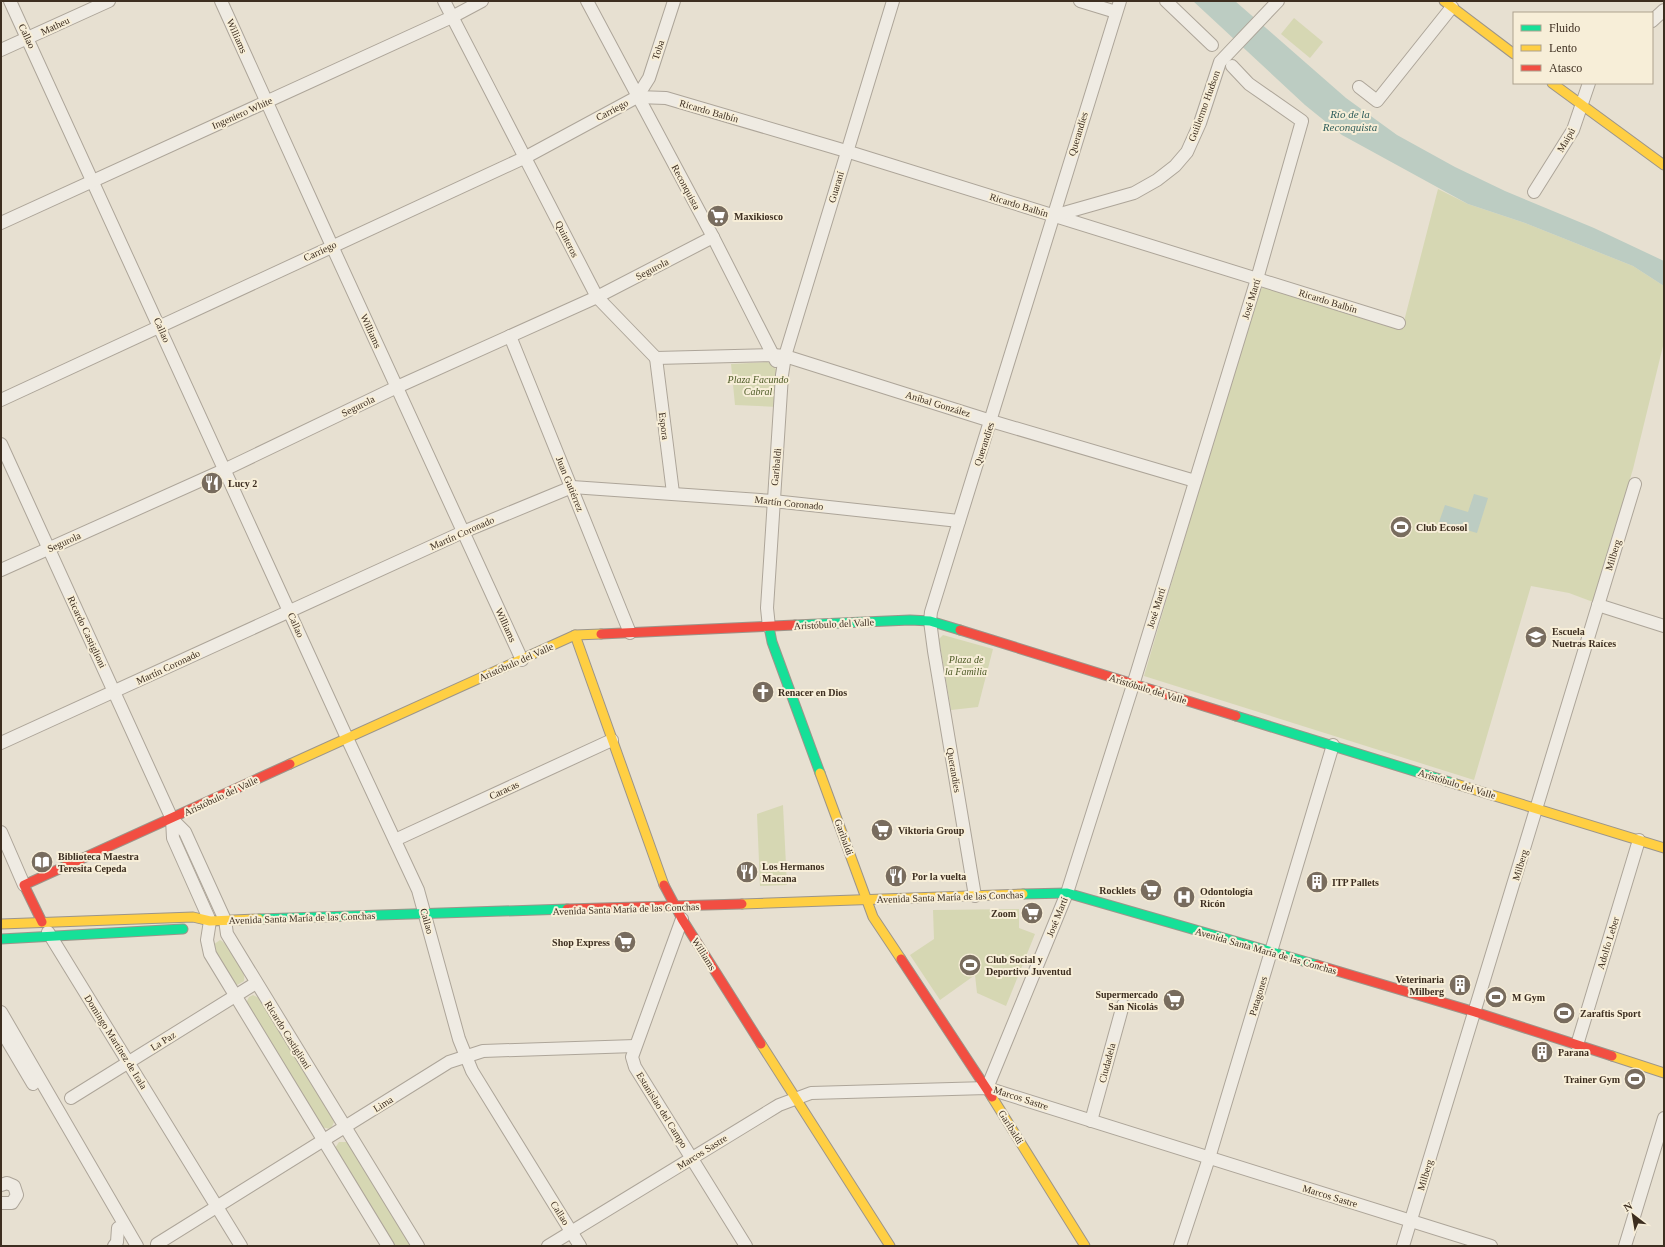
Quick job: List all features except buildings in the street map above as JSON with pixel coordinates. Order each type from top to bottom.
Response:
[{"type":"street","name":"Callao","points":[[10,1],[94,181],[224,470],[418,890],[459,1039],[472,1071],[580,1246]]},
{"type":"street","name":"Matheu","points":[[1,50],[109,1]]},
{"type":"street","name":"Williams","points":[[221,1],[522,660]]},
{"type":"street","name":"Quinteros","points":[[444,1],[526,157],[597,297],[656,358]]},
{"type":"street","name":"Ingeniero White","points":[[1,222],[267,103],[452,17],[482,1]]},
{"type":"street","name":"Reconquista","points":[[587,1],[713,238],[779,356]]},
{"type":"street","name":"Toba","points":[[637,97],[649,78],[674,1]]},
{"type":"street","name":"Guaraní","points":[[782,375],[779,356],[893,1]]},
{"type":"street","points":[[1080,1],[1118,7]]},
{"type":"street","points":[[1166,1],[1212,45]]},
{"type":"street","name":"Guillermo Hudson","points":[[1053,216],[1134,193],[1157,180],[1175,166],[1187,152],[1200,123],[1218,66],[1227,54],[1278,1]]},
{"type":"street","points":[[1359,87],[1377,101],[1448,4],[1513,53]]},
{"type":"street","name":"Querandíes","points":[[975,896],[930,621],[931,612],[1118,7]]},
{"type":"street","points":[[1653,20],[1664,10]]},
{"type":"street","name":"José Martí","points":[[987,1088],[1067,893],[1133,685],[1257,279],[1302,121],[1249,84],[1232,66]]},
{"type":"street","points":[[1553,84],[1664,165]]},
{"type":"street","name":"Maipú","points":[[1534,192],[1573,130],[1589,84]]},
{"type":"street","name":"Ricardo Balbín","points":[[637,97],[666,98],[846,151],[1399,323]]},
{"type":"street","name":"Carriego","points":[[1,400],[526,157],[637,97]]},
{"type":"street","name":"Segurola","points":[[1,570],[224,470],[397,387],[597,297],[713,238]]},
{"type":"street","name":"Juan Gutiérrez","points":[[510,336],[630,633]]},
{"type":"street","points":[[656,358],[779,356]]},
{"type":"street","name":"Aníbal González","points":[[779,356],[991,421],[1195,481]]},
{"type":"street","name":"Espora","points":[[656,358],[672,493]]},
{"type":"street","name":"Garibaldi","points":[[782,375],[767,608],[772,642],[874,917],[987,1088],[1085,1246]]},
{"type":"street","name":"Ricardo Castiglioni","points":[[1,444],[115,691],[172,819],[173,838],[210,921]]},
{"type":"street","name":"Milberg","points":[[1403,1246],[1635,484]]},
{"type":"street","name":"Martín Coronado","points":[[1,743],[463,532],[572,487],[773,501],[959,521]]},
{"type":"street","points":[[1598,605],[1664,626]]},
{"type":"street","name":"Aristóbulo del Valle","points":[[24,885],[575,635],[910,620],[930,621],[1664,848]]},
{"type":"street","name":"Williams","points":[[575,635],[665,887],[682,919],[890,1246]]},
{"type":"street","name":"Caracas","points":[[395,840],[612,740]]},
{"type":"street","name":"Patagones","points":[[1180,1246],[1209,1158],[1333,745]]},
{"type":"street","name":"Ricardo Castiglioni","points":[[172,819],[185,832],[224,920],[227,934],[418,1246]]},
{"type":"street","name":"Domingo Martínez de Irala","points":[[1,832],[24,885],[50,936],[241,1246]]},
{"type":"street","name":"Adolfo Leber","points":[[1577,1045],[1639,840]]},
{"type":"street","name":"Avenida Santa María de las Conchas","points":[[1,924],[193,917],[210,921],[426,915],[1067,893],[1271,951],[1475,1012],[1664,1073]]},
{"type":"street","name":"Estanislao del Campo","points":[[682,919],[635,1046],[632,1058],[634,1067],[746,1246]]},
{"type":"street","points":[[210,921],[207,940],[210,954],[388,1246]]},
{"type":"street","name":"Avenida Santa María de las Conchas","points":[[1,938],[194,928],[210,921]]},
{"type":"street","name":"La Paz","points":[[71,1098],[256,983]]},
{"type":"street","name":"Ciudadela","points":[[1091,1121],[1123,1005]]},
{"type":"street","points":[[1,1012],[131,1243]]},
{"type":"street","points":[[1,1030],[118,1228],[131,1243]]},
{"type":"street","name":"Lima","points":[[157,1244],[449,1062],[483,1051],[635,1046]]},
{"type":"street","name":"Marcos Sastre","points":[[548,1246],[779,1105],[795,1098],[812,1093],[987,1088],[1491,1246]]},
{"type":"street","points":[[1625,1246],[1664,1118]]},
{"type":"street","points":[[1,1185],[7,1183],[14,1186],[17,1195],[12,1203],[1,1204]]},
{"type":"street","points":[[114,1246],[117,1242],[118,1228]]},
{"type":"green space","points":[[1294,18],[1323,42],[1310,58],[1281,34]]},
{"type":"green space","name":"Club Ecosol","points":[[1438,189],[1468,204],[1525,223],[1633,266],[1664,286],[1664,342],[1633,469],[1593,602],[1569,593],[1531,586],[1474,780],[1144,676],[1258,290],[1265,287],[1402,329]]},
{"type":"green space","name":"Plaza Facundo Cabral","points":[[767,362],[772,364],[778,372],[778,407],[735,405],[731,364]]},
{"type":"green space","name":"Plaza de la Familia","points":[[943,635],[993,649],[978,707],[951,710],[939,639]]},
{"type":"green space","points":[[783,805],[787,885],[760,886],[757,814]]},
{"type":"green space","name":"Club Social y Deportivo Juventud","points":[[1019,909],[1019,928],[1035,934],[1006,1006],[977,993],[975,975],[940,1000],[910,955],[934,939],[933,910]]},
{"type":"green space","points":[[220,940],[232,952],[243,971],[244,981],[237,985],[233,984],[212,953],[213,945]]},
{"type":"green space","points":[[253,995],[261,999],[332,1117],[334,1122],[331,1129],[320,1127],[246,1003],[249,997]]},
{"type":"green space","points":[[339,1142],[347,1142],[350,1144],[412,1246],[392,1246],[335,1148]]},
{"type":"water","name":"Río de la Reconquista","points":[[1193,1],[1235,1],[1346,98],[1397,135],[1455,167],[1505,191],[1594,228],[1664,261],[1664,286],[1633,266],[1525,223],[1468,204],[1342,135],[1305,105]]},
{"type":"water","points":[[1474,494],[1488,498],[1477,533],[1439,522],[1445,505],[1468,512]]},
{"type":"traffic: fast","points":[[795,625],[910,620],[930,621],[960,630]]},
{"type":"traffic: fast","points":[[769,627],[772,642],[820,773]]},
{"type":"traffic: fast","points":[[1236,716],[1456,784]]},
{"type":"traffic: fast","points":[[1023,894],[1067,893],[1317,965]]},
{"type":"traffic: fast","points":[[259,919],[567,909]]},
{"type":"traffic: fast","points":[[1,939],[183,929]]},
{"type":"traffic: slow","points":[[1444,1],[1513,53]]},
{"type":"traffic: slow","points":[[1553,84],[1664,165]]},
{"type":"traffic: slow","points":[[290,764],[575,635],[601,634]]},
{"type":"traffic: slow","points":[[575,635],[664,885]]},
{"type":"traffic: slow","points":[[820,773],[873,917],[901,959]]},
{"type":"traffic: slow","points":[[1456,784],[1664,848]]},
{"type":"traffic: slow","points":[[742,904],[1023,894]]},
{"type":"traffic: slow","points":[[1,924],[193,917],[210,921],[259,919]]},
{"type":"traffic: slow","points":[[761,1044],[890,1246]]},
{"type":"traffic: slow","points":[[1612,1056],[1664,1073]]},
{"type":"traffic: slow","points":[[992,1097],[1085,1246]]},
{"type":"traffic: jam","points":[[601,634],[795,625]]},
{"type":"traffic: jam","points":[[960,630],[1236,716]]},
{"type":"traffic: jam","points":[[42,922],[24,885],[290,764]]},
{"type":"traffic: jam","points":[[664,885],[682,919],[761,1044]]},
{"type":"traffic: jam","points":[[567,909],[742,904]]},
{"type":"traffic: jam","points":[[901,959],[992,1097]]},
{"type":"traffic: jam","points":[[1317,965],[1475,1012],[1612,1056]]},
{"type":"place","name":"Maxikiosco","points":[[718,216]]},
{"type":"place","name":"Lucy 2","points":[[212,483]]},
{"type":"place","name":"Club Ecosol","points":[[1401,527]]},
{"type":"place","name":"Escuela Nuetras Raíces","points":[[1536,637]]},
{"type":"place","name":"Renacer en Dios","points":[[763,692]]},
{"type":"place","name":"Viktoria Group","points":[[882,830]]},
{"type":"place","name":"Biblioteca Maestra Teresita Cepeda","points":[[42,862]]},
{"type":"place","name":"Los Hermanos Macana","points":[[747,872]]},
{"type":"place","name":"Por la vuelta","points":[[896,876]]},
{"type":"place","name":"ITP Pallets","points":[[1317,882]]},
{"type":"place","name":"Rocklets","points":[[1151,890]]},
{"type":"place","name":"Odontología Ricón","points":[[1184,897]]},
{"type":"place","name":"Zoom","points":[[1032,913]]},
{"type":"place","name":"Shop Express","points":[[625,942]]},
{"type":"place","name":"Club Social y Deportivo Juventud","points":[[970,965]]},
{"type":"place","name":"Veterinaria Milberg","points":[[1460,985]]},
{"type":"place","name":"M Gym","points":[[1496,997]]},
{"type":"place","name":"Supermercado San Nicolás","points":[[1174,1000]]},
{"type":"place","name":"Zaraftis Sport","points":[[1564,1013]]},
{"type":"place","name":"Parana","points":[[1542,1052]]},
{"type":"place","name":"Trainer Gym","points":[[1635,1079]]}]
